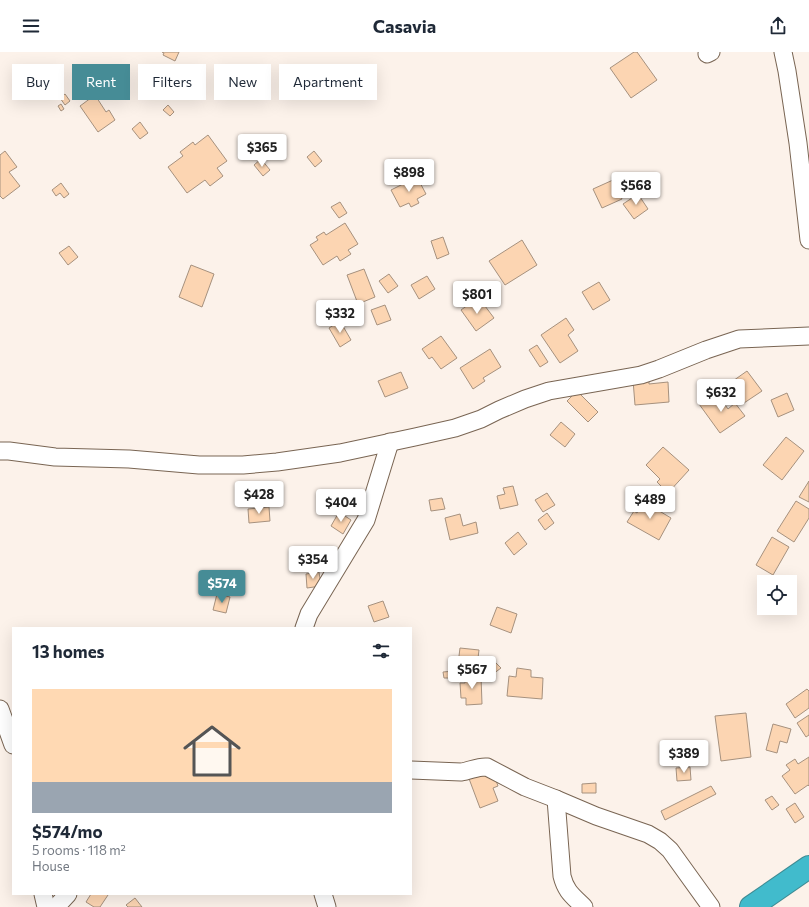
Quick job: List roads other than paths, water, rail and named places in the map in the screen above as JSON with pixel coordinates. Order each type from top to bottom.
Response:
[{"type":"highway","points":[[751,907],[809,867]]},
{"type":"street","points":[[783,52],[798,143],[809,240]]},
{"type":"street","points":[[0,451],[55,457],[129,458],[199,465],[243,465],[277,462],[340,453],[455,428],[481,419],[525,399],[549,391],[641,375],[739,338],[809,336]]},
{"type":"street","points":[[304,627],[309,614],[366,520],[390,442]]},
{"type":"street","points":[[0,709],[12,742]]},
{"type":"street","points":[[412,770],[468,772],[487,767],[525,787],[556,798],[596,816],[648,834],[660,841],[670,850],[711,907]]},
{"type":"street","points":[[556,798],[564,885],[584,907]]},
{"type":"street","points":[[43,895],[46,907]]},
{"type":"street","points":[[56,907],[67,895]]},
{"type":"street","points":[[323,895],[327,907]]}]
